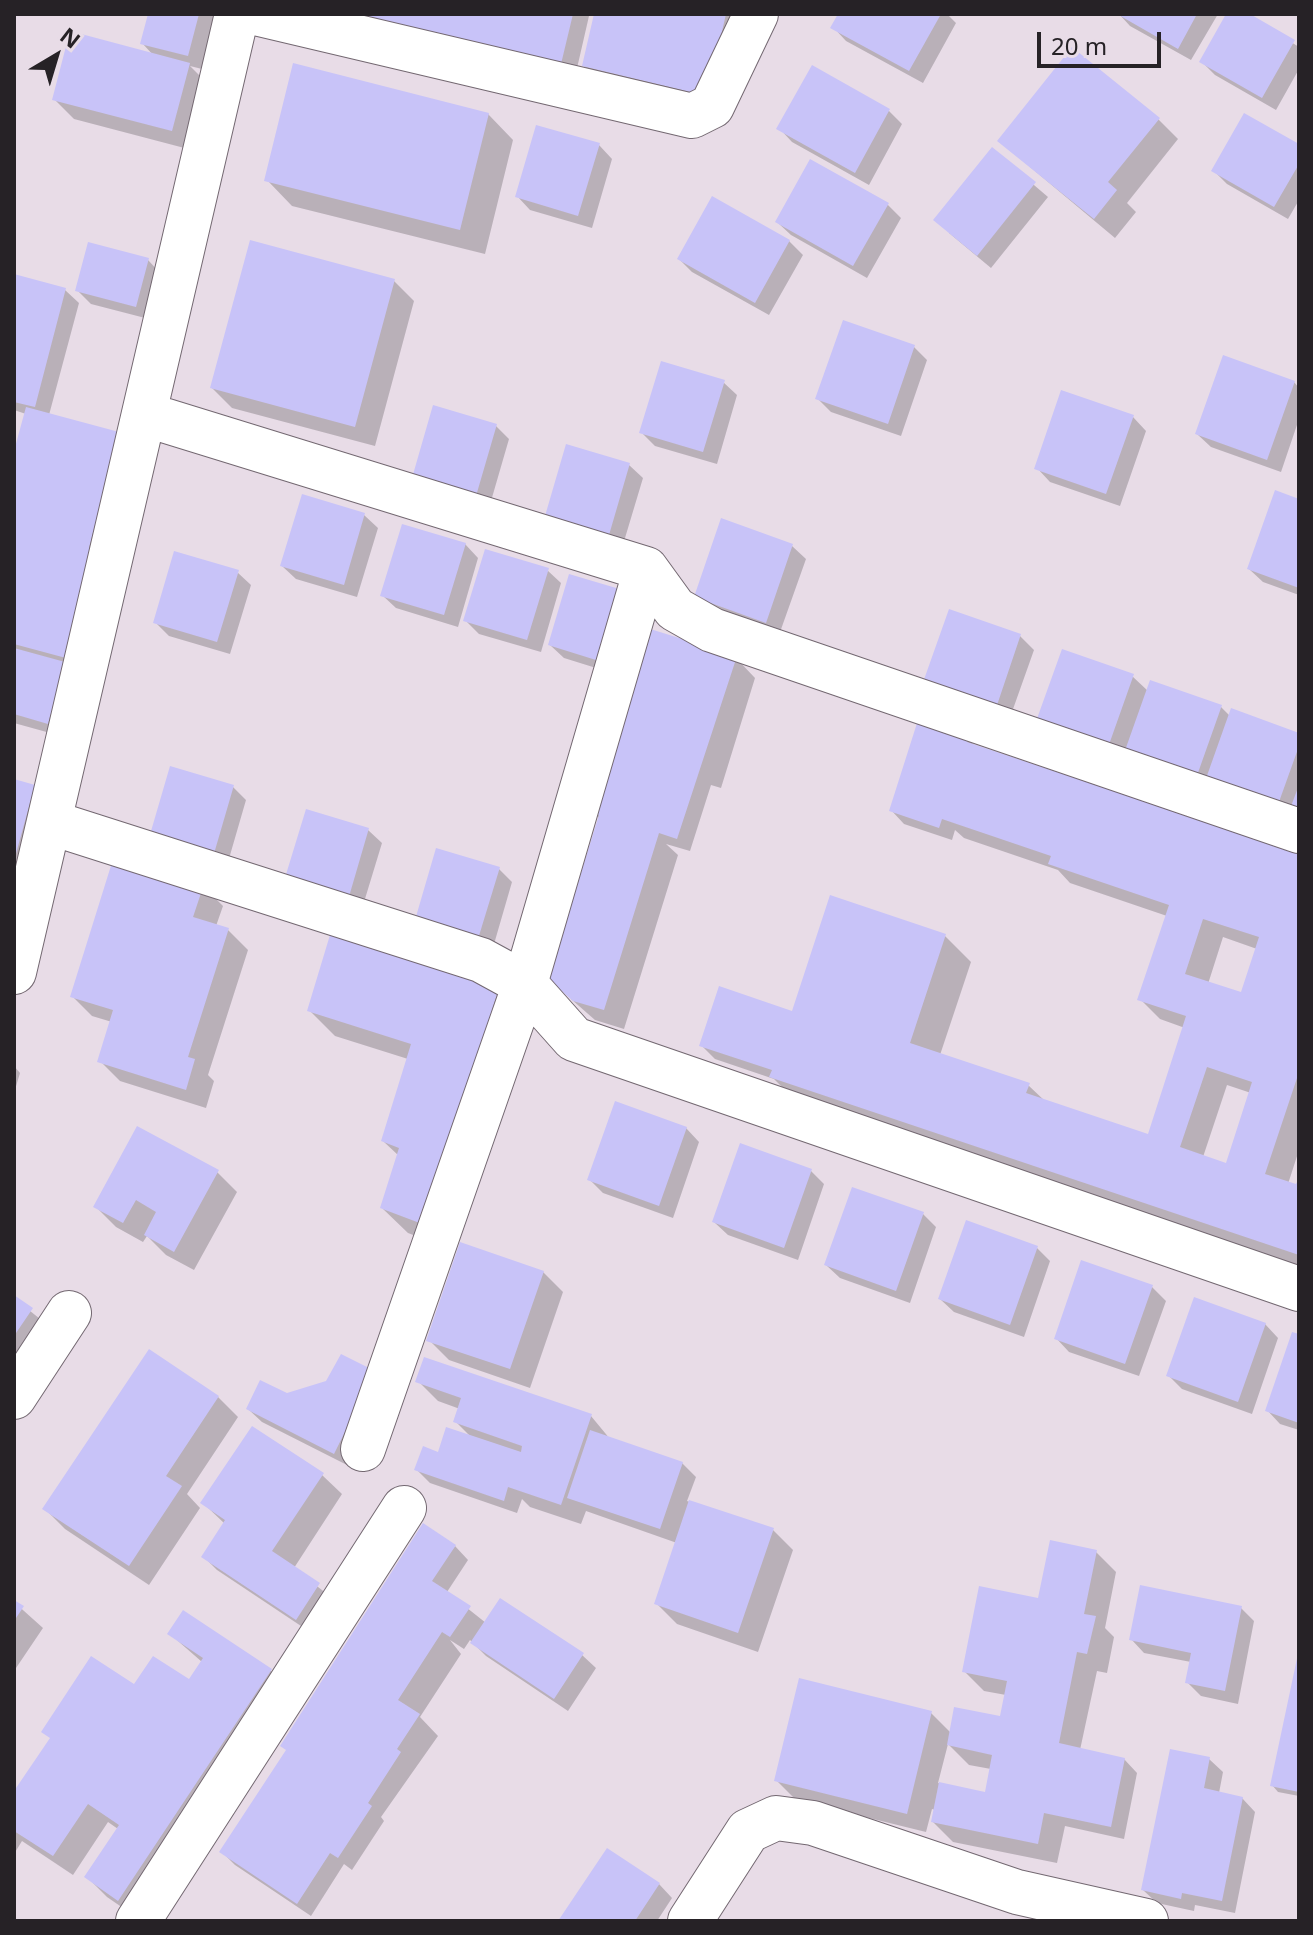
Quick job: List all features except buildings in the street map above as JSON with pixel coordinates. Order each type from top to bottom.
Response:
[{"type":"street","points":[[14,972],[237,14]]},
{"type":"street","points":[[260,14],[692,116],[712,106],[756,14]]},
{"type":"street","points":[[144,414],[646,569],[675,609],[712,630],[1299,831]]},
{"type":"street","points":[[363,1449],[525,984],[646,569]]},
{"type":"street","points":[[49,822],[481,960],[525,984],[574,1039],[1299,1289]]},
{"type":"street","points":[[14,1397],[69,1313]]},
{"type":"street","points":[[138,1921],[404,1508]]},
{"type":"street","points":[[690,1921],[748,1831],[776,1818],[813,1823],[1017,1892],[1146,1921]]}]
